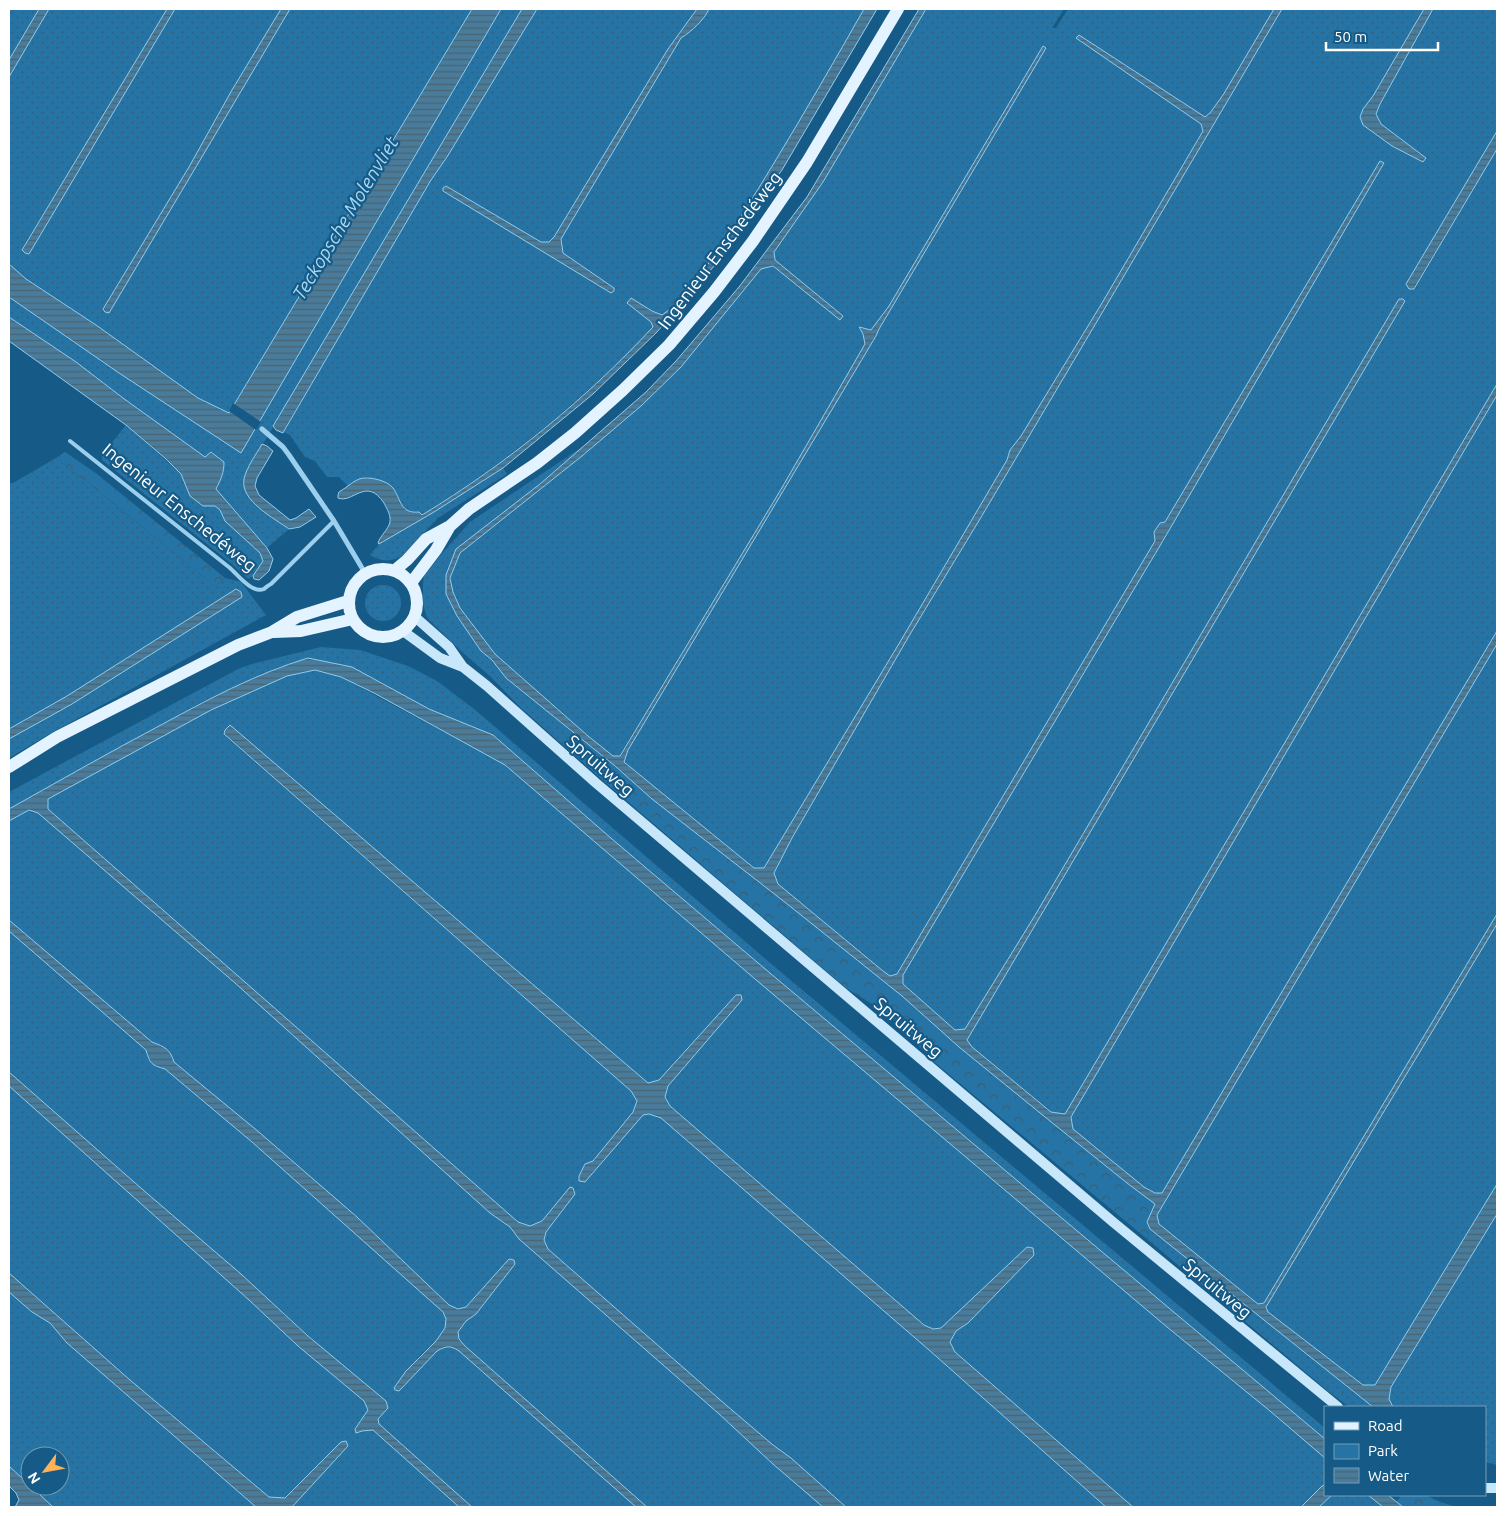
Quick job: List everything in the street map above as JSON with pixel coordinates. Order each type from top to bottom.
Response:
[{"type":"main road","name":"Ingenieur Enschedéweg","points":[[395,570],[426,539],[450,526],[469,509],[537,463],[575,432],[624,390],[669,345],[748,248],[807,162],[898,9]]},
{"type":"main road","name":"Ingenieur Enschedéweg","points":[[411,583],[436,550],[450,526]]},
{"type":"main road","points":[[381,568],[395,570],[411,583],[416,596],[417,609],[410,623],[403,631],[386,637],[376,636],[362,630],[350,614],[348,601],[351,589],[357,579],[365,573],[381,568]]},
{"type":"main road","points":[[9,767],[57,737],[238,645],[272,632],[297,617],[348,601]]},
{"type":"main road","name":"Spruitweg","points":[[414,616],[449,647],[463,667],[596,783],[1060,1177],[1337,1406]]},
{"type":"main road","points":[[272,632],[301,632],[353,619]]},
{"type":"main road","name":"Spruitweg","points":[[403,631],[440,658],[463,667]]},
{"type":"street","points":[[262,429],[283,447],[334,522],[365,573]]},
{"type":"lane","name":"Ingenieur Enschedéweg","points":[[70,441],[258,590],[271,584],[334,522]]},
{"type":"green space","points":[[9,9],[39,9],[9,60]]},
{"type":"green space","points":[[49,9],[167,9],[22,249],[25,253],[29,254],[175,9],[281,9],[232,90],[189,167],[103,308],[108,313],[290,9],[472,9],[228,414],[198,398],[96,325],[26,279],[9,264],[9,77]]},
{"type":"green space","points":[[501,9],[522,9],[248,469],[249,497],[256,505],[289,529],[267,548],[216,489],[222,476],[223,461],[211,452],[205,457],[76,362],[9,317],[9,297],[119,373],[241,452]]},
{"type":"green space","points":[[537,9],[697,9],[668,49],[554,237],[549,242],[541,242],[446,186],[443,191],[611,293],[614,288],[563,253],[561,239],[681,38],[697,25],[709,9],[864,9],[797,125],[741,216],[715,255],[680,300],[662,315],[630,298],[627,303],[651,322],[653,328],[572,405],[543,429],[484,474],[421,515],[419,512],[407,510],[393,489],[382,481],[365,478],[357,480],[348,486],[339,477],[327,477],[315,461],[305,457],[290,435],[284,432],[431,180]]},
{"type":"green space","points":[[926,9],[1064,9],[1052,28],[1056,28],[1068,9],[1274,9],[1223,95],[1205,117],[1079,36],[1076,38],[1201,124],[1203,131],[1102,303],[1021,436],[1010,450],[1007,460],[900,642],[764,868],[754,868],[624,762],[628,750],[1046,48],[1043,47],[889,306],[871,330],[859,328],[866,344],[780,491],[619,756],[613,756],[588,736],[495,654],[460,608],[453,592],[450,578],[460,553],[582,456],[641,406],[681,367],[761,269],[772,266],[840,319],[843,316],[775,260],[774,252],[823,182]]},
{"type":"green space","points":[[1282,9],[1424,9],[1373,96],[1363,109],[1385,140],[1392,146],[1426,158],[1381,124],[1376,114],[1380,104],[1433,9],[1497,9],[1497,131],[1406,284],[1415,289],[1497,149],[1497,384],[1065,1114],[1052,1112],[972,1047],[967,1040],[1405,301],[1403,299],[1399,299],[1034,917],[965,1030],[956,1031],[903,984],[903,975],[1161,544],[1384,163],[1380,161],[1165,522],[1160,523],[1154,532],[1155,541],[897,974],[890,976],[883,971],[778,884],[774,873],[823,782]]},
{"type":"green space","points":[[1497,395],[1497,631],[1181,1164],[1162,1193],[1155,1193],[1144,1187],[1073,1129],[1071,1117]]},
{"type":"green space","points":[[126,425],[181,474],[190,496],[203,506],[215,506],[221,510],[225,521],[260,553],[263,561],[253,576],[248,579],[232,564],[102,460],[102,455]]},
{"type":"green space","points":[[588,443],[540,484],[457,549],[446,575],[452,605],[457,616],[481,651],[492,660],[506,678],[619,770],[606,783],[520,707],[490,676],[427,618],[423,604],[424,576],[470,522]]},
{"type":"green space","points":[[65,452],[97,474],[225,578],[215,586],[56,458]]},
{"type":"green space","points":[[56,458],[215,586],[225,578],[241,582],[266,615],[9,758],[9,739],[72,704],[241,597],[9,729],[9,483],[13,483]]},
{"type":"green space","points":[[503,468],[507,474],[438,518],[402,556],[386,560],[370,555],[379,544]]},
{"type":"green space","points":[[383,585],[390,586],[396,590],[400,596],[400,610],[396,616],[390,620],[383,621],[376,620],[370,616],[366,610],[365,603],[366,596],[370,590],[376,586]]},
{"type":"green space","points":[[1497,644],[1497,914],[1264,1303],[1258,1304],[1159,1224],[1157,1215]]},
{"type":"green space","points":[[321,647],[360,650],[408,666],[437,681],[474,709],[769,962],[1324,1427],[1324,1438],[764,968],[493,735],[429,709],[352,667],[282,666],[253,678],[200,703],[9,809],[9,792],[238,669]]},
{"type":"green space","points":[[315,670],[341,677],[505,765],[755,979],[1324,1457],[1324,1485],[1301,1507],[1133,1507],[955,1352],[950,1342],[956,1331],[968,1323],[1027,1247],[941,1328],[933,1329],[924,1325],[670,1106],[665,1097],[668,1086],[742,1000],[741,995],[736,995],[659,1080],[648,1083],[229,725],[224,735],[631,1091],[637,1101],[633,1112],[593,1161],[585,1164],[579,1176],[585,1182],[643,1115],[649,1114],[661,1118],[929,1350],[1106,1507],[846,1507],[548,1249],[544,1240],[546,1232],[575,1194],[570,1187],[542,1221],[530,1226],[518,1222],[48,809],[48,799],[211,710],[287,676]]},
{"type":"green space","points":[[619,770],[652,799],[902,996],[959,1047],[1127,1183],[1156,1204],[1147,1222],[1150,1229],[1147,1239],[933,1061],[898,1024],[877,1007],[846,988],[606,783]]},
{"type":"green space","points":[[29,810],[38,813],[235,983],[490,1213],[510,1227],[519,1239],[823,1507],[647,1507],[459,1339],[458,1333],[466,1321],[476,1314],[515,1264],[514,1260],[509,1259],[466,1307],[458,1309],[449,1305],[357,1217],[174,1062],[171,1054],[166,1049],[152,1042],[9,920],[9,821]]},
{"type":"green space","points":[[1497,924],[1497,1184],[1375,1385],[1363,1385],[1268,1312],[1266,1307]]},
{"type":"green space","points":[[9,931],[146,1050],[151,1063],[165,1069],[252,1142],[443,1312],[446,1320],[443,1333],[417,1359],[399,1391],[437,1351],[448,1347],[456,1349],[636,1507],[472,1507],[379,1424],[377,1420],[388,1408],[241,1274],[9,1072]]},
{"type":"green space","points":[[9,1086],[298,1346],[364,1401],[368,1410],[355,1428],[362,1431],[373,1430],[459,1507],[292,1507],[341,1442],[284,1498],[269,1497],[130,1380],[9,1273]]},
{"type":"green space","points":[[1497,1214],[1497,1465],[1486,1462],[1486,1406],[1392,1406],[1389,1399],[1391,1387]]},
{"type":"green space","points":[[1150,1229],[1372,1406],[1348,1406],[1147,1239]]},
{"type":"green space","points":[[9,1292],[32,1312],[50,1323],[67,1343],[256,1507],[53,1507],[41,1496],[70,1496],[70,1446],[20,1446],[20,1476],[9,1466]]},
{"type":"green space","points":[[1331,1496],[1369,1496],[1383,1507],[1319,1507]]},
{"type":"green space","points":[[1401,1496],[1427,1496],[1457,1507],[1403,1507],[1396,1502]]},
{"type":"water","points":[[39,9],[49,9],[9,77],[9,60]]},
{"type":"water","points":[[167,9],[175,9],[29,254],[25,253],[22,250]]},
{"type":"water","points":[[281,9],[290,9],[109,313],[105,312],[103,309],[189,167],[232,90]]},
{"type":"water","points":[[472,9],[501,9],[241,453],[119,373],[9,297],[9,264],[26,279],[96,325],[198,398],[229,413]]},
{"type":"water","points":[[522,9],[537,9],[431,180],[283,433],[276,430],[273,426]]},
{"type":"water","points":[[697,9],[709,9],[697,25],[681,38],[561,239],[563,253],[614,288],[614,291],[611,293],[443,191],[443,188],[446,186],[541,242],[549,242],[554,237],[668,49]]},
{"type":"water","points":[[864,9],[877,9],[782,170],[744,222],[721,258],[657,332],[593,394],[503,468],[379,544],[379,540],[390,522],[384,503],[377,495],[371,492],[365,491],[344,499],[338,498],[339,492],[359,479],[377,479],[393,488],[402,505],[408,511],[419,512],[422,515],[514,452],[544,429],[600,380],[653,327],[651,322],[627,303],[631,298],[662,315],[680,300],[724,242],[749,203],[797,125]]},
{"type":"water","points":[[919,9],[926,9],[823,182],[774,252],[775,260],[843,316],[840,320],[773,266],[761,269],[681,367],[641,406],[582,456],[460,553],[450,578],[453,592],[460,608],[495,654],[588,736],[613,756],[620,756],[780,491],[865,344],[859,327],[871,330],[889,306],[1043,46],[1046,48],[628,750],[624,762],[754,868],[764,868],[900,642],[1007,460],[1010,450],[1021,436],[1102,303],[1203,131],[1201,124],[1076,38],[1079,35],[1205,117],[1223,95],[1274,9],[1282,9],[909,636],[792,838],[774,873],[778,884],[890,976],[897,974],[1155,541],[1154,532],[1160,523],[1165,522],[1380,161],[1384,163],[1161,544],[903,975],[903,984],[955,1030],[965,1029],[1034,917],[1399,299],[1403,299],[1405,301],[967,1040],[972,1047],[1051,1112],[1065,1114],[1497,384],[1497,395],[1071,1117],[1073,1129],[1144,1187],[1155,1193],[1162,1193],[1497,631],[1497,644],[1157,1215],[1159,1224],[1258,1304],[1264,1303],[1497,914],[1497,924],[1266,1307],[1268,1312],[1363,1385],[1375,1385],[1497,1184],[1497,1214],[1391,1387],[1389,1399],[1392,1406],[1372,1406],[1150,1229],[1147,1222],[1155,1204],[959,1047],[902,996],[652,799],[615,766],[506,678],[492,660],[481,651],[457,616],[446,594],[446,575],[456,549],[540,484],[646,392],[676,361],[739,287],[807,197]]},
{"type":"water","points":[[1424,9],[1433,9],[1376,114],[1381,124],[1426,158],[1423,162],[1392,146],[1363,125],[1360,117]]},
{"type":"water","points":[[1497,131],[1497,149],[1414,289],[1409,289],[1406,284]]},
{"type":"water","points":[[9,317],[76,362],[205,457],[211,452],[224,462],[222,476],[216,489],[267,548],[273,559],[269,571],[259,580],[254,579],[253,576],[263,561],[260,553],[225,521],[220,510],[215,506],[203,506],[190,496],[181,474],[166,459],[126,425],[9,341]]},
{"type":"water","points":[[262,444],[273,451],[257,478],[255,486],[259,495],[290,520],[309,509],[316,517],[300,527],[289,529],[259,508],[247,495],[244,487],[245,474]]},
{"type":"water","points":[[236,589],[241,592],[242,597],[72,704],[9,739],[9,729],[67,696]]},
{"type":"water","points":[[308,658],[352,667],[429,709],[493,735],[764,968],[1324,1438],[1324,1457],[755,979],[505,765],[374,693],[341,677],[315,670],[287,676],[211,710],[48,799],[48,809],[518,1222],[530,1226],[542,1221],[570,1187],[573,1188],[575,1194],[546,1232],[544,1240],[548,1249],[846,1507],[823,1507],[519,1239],[510,1227],[490,1213],[235,983],[38,813],[29,810],[9,821],[9,809],[195,707],[232,688],[288,664]]},
{"type":"water","points":[[230,725],[648,1083],[659,1080],[736,995],[741,995],[742,1000],[668,1086],[665,1097],[670,1106],[924,1325],[933,1329],[941,1328],[1027,1247],[1033,1248],[1034,1255],[968,1323],[956,1331],[950,1342],[955,1352],[1133,1507],[1106,1507],[929,1350],[661,1118],[649,1114],[643,1115],[585,1182],[579,1181],[579,1176],[585,1164],[593,1161],[633,1112],[637,1101],[631,1091],[224,734]]},
{"type":"water","points":[[9,920],[152,1042],[166,1049],[171,1054],[174,1062],[357,1217],[449,1305],[458,1309],[466,1307],[509,1259],[514,1260],[515,1264],[476,1314],[466,1321],[458,1332],[459,1339],[647,1507],[636,1507],[459,1351],[453,1348],[446,1347],[437,1351],[399,1391],[395,1390],[394,1388],[406,1371],[436,1341],[445,1328],[446,1319],[443,1312],[252,1142],[165,1069],[152,1063],[146,1050],[9,931]]},
{"type":"water","points":[[9,1072],[241,1274],[308,1336],[386,1401],[388,1408],[378,1419],[379,1424],[472,1507],[459,1507],[373,1430],[356,1433],[355,1429],[368,1410],[364,1401],[298,1346],[9,1086]]},
{"type":"water","points":[[9,1273],[130,1380],[269,1497],[285,1498],[341,1442],[346,1441],[348,1446],[292,1507],[256,1507],[67,1343],[50,1323],[32,1312],[9,1292]]},
{"type":"water","points":[[9,1466],[20,1476],[20,1496],[41,1496],[53,1507],[15,1507],[19,1500],[16,1493],[9,1486]]},
{"type":"water","points":[[1324,1485],[1324,1496],[1331,1496],[1319,1507],[1301,1507]]},
{"type":"water","points":[[1369,1496],[1389,1496],[1403,1507],[1383,1507]]},
{"type":"pier","points":[[233,403],[261,422],[256,430],[229,411]]},
{"type":"water label","name":"Teckopsche Molenvliet","points":[[345,218]]}]
